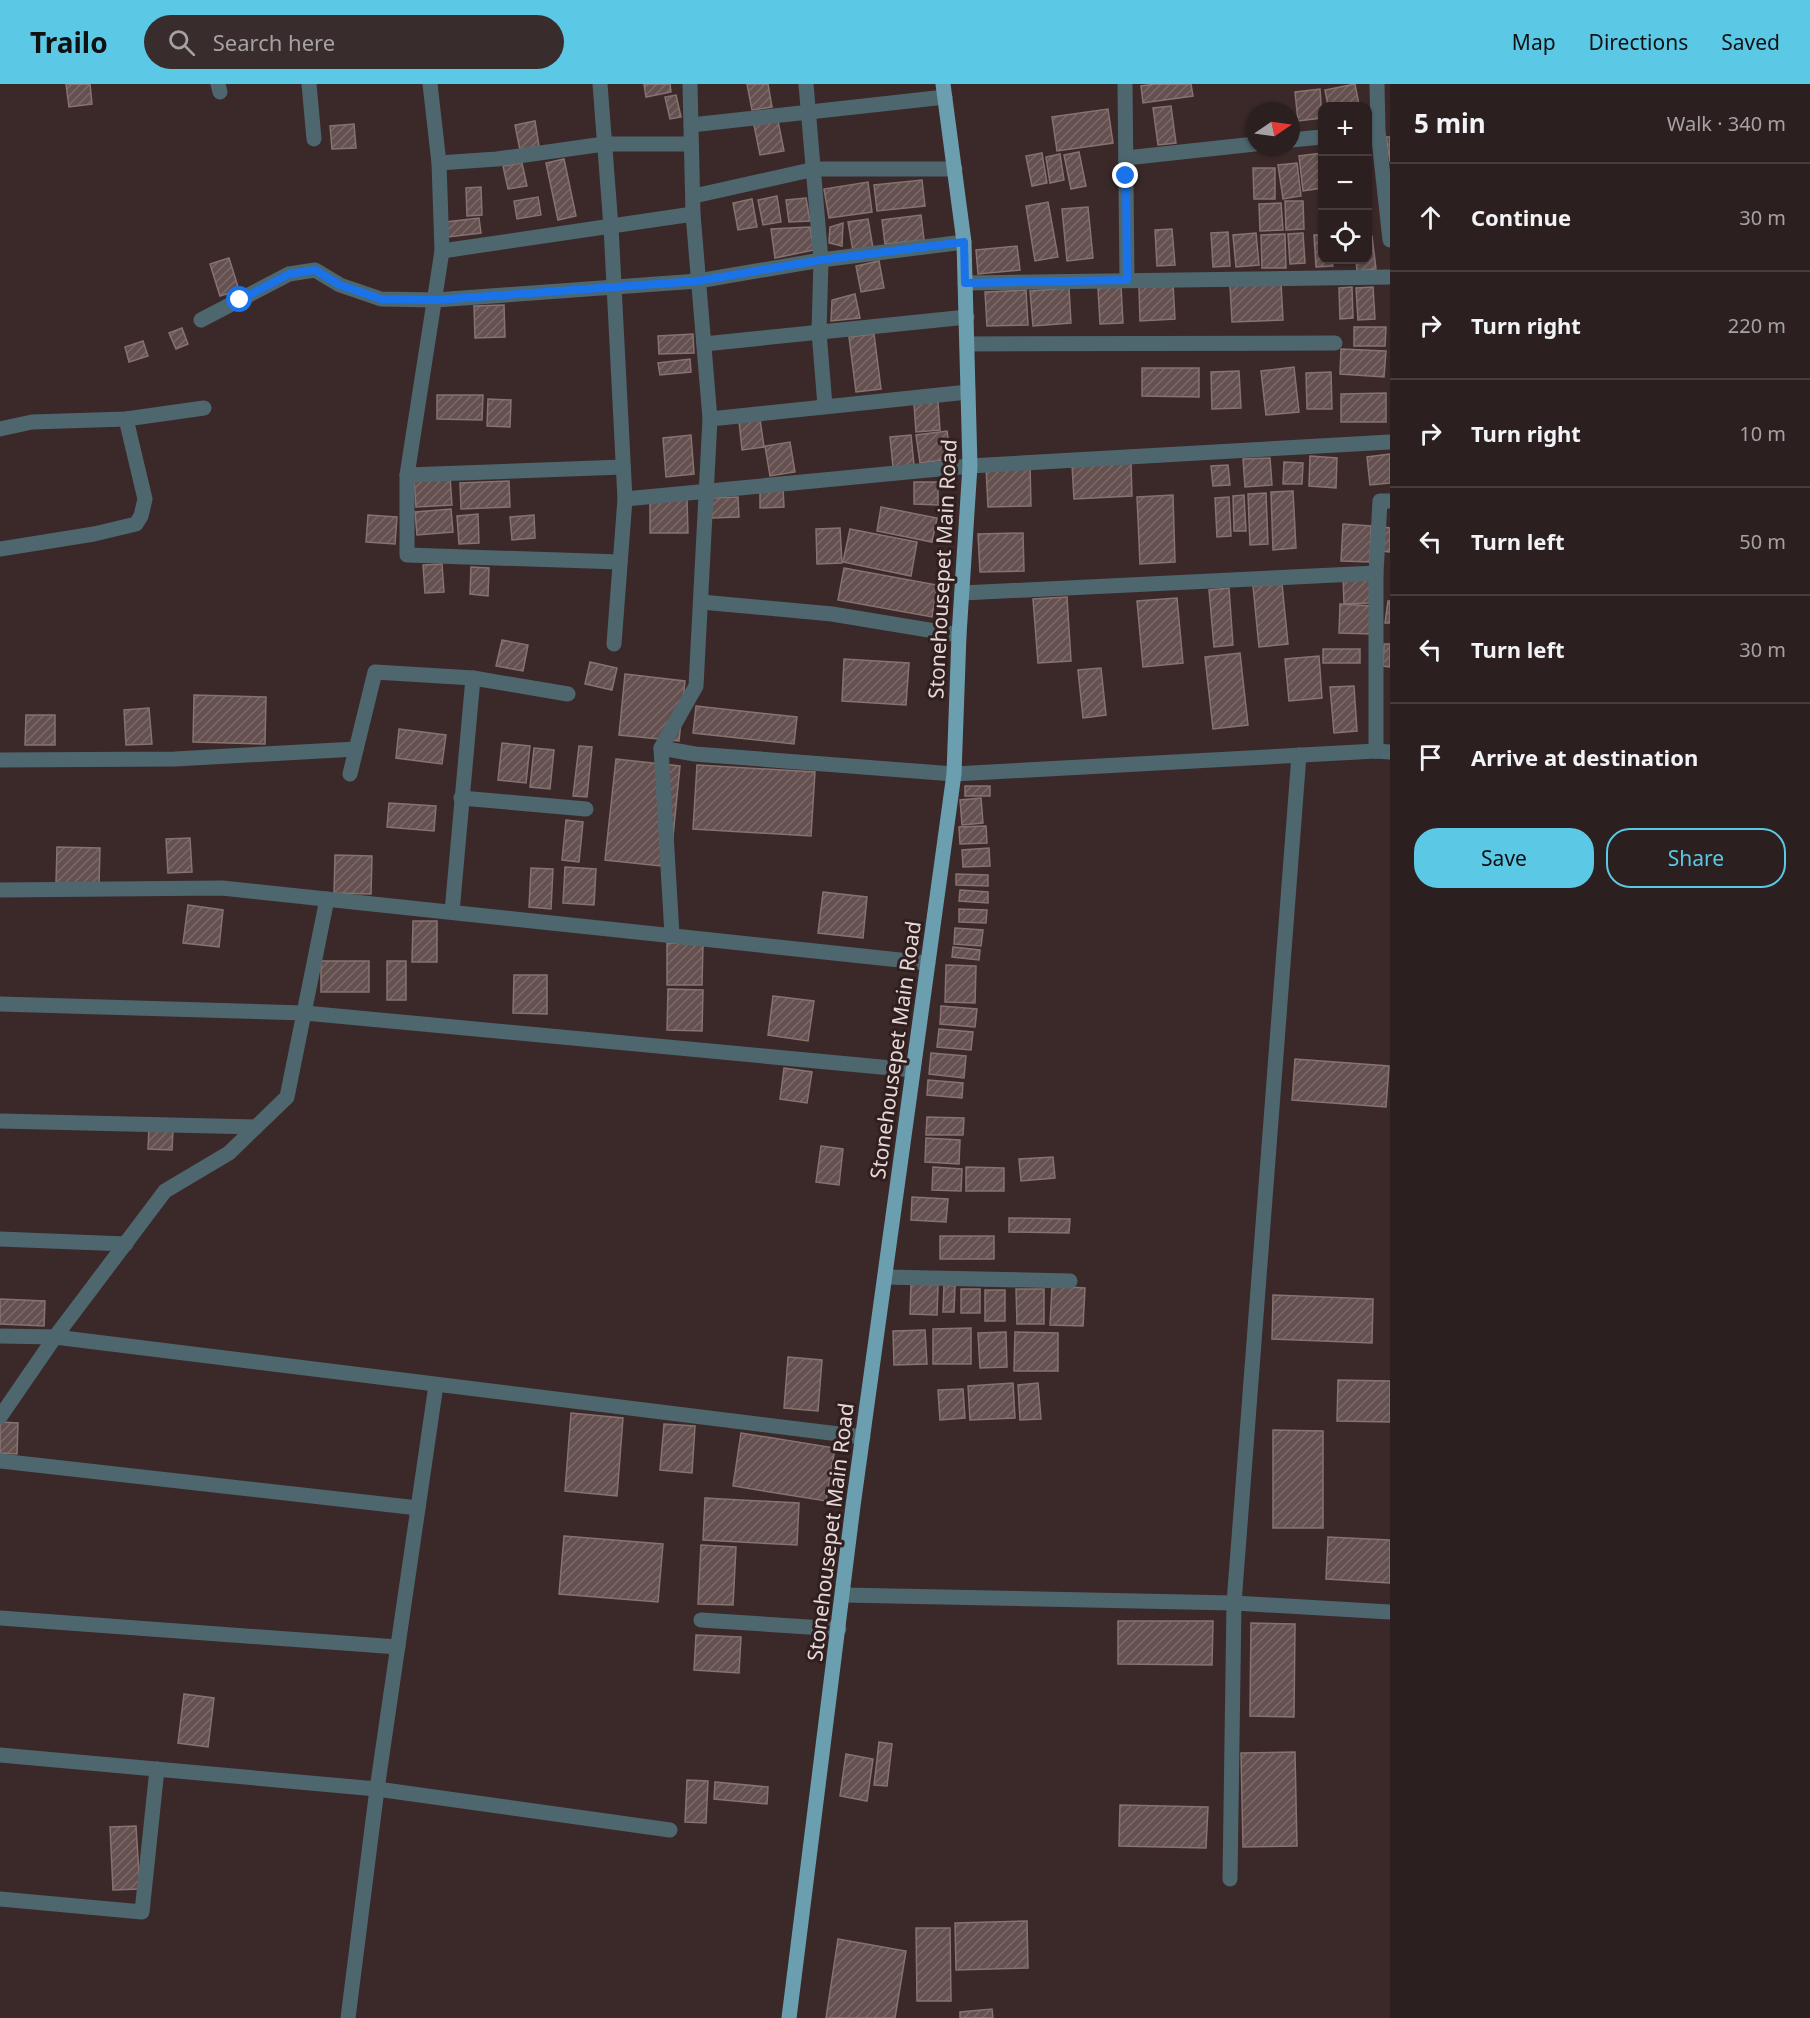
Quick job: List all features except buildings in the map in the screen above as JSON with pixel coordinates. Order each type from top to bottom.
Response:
[{"type":"main road","name":"Stonehousepet Main Road","points":[[789,2018],[863,1437],[954,774],[959,635],[970,466],[964,242],[944,90]]},
{"type":"street","points":[[309,84],[314,140]]},
{"type":"street","points":[[430,84],[439,163],[442,251],[407,475],[407,555],[620,562]]},
{"type":"street","points":[[600,84],[611,227],[625,499],[614,644]]},
{"type":"street","points":[[672,935],[661,748],[696,686],[710,418],[693,214],[690,84]]},
{"type":"street","points":[[806,84],[821,260],[819,332],[825,406]]},
{"type":"street","points":[[1125,84],[1127,280]]},
{"type":"street","points":[[1377,84],[1373,131],[1387,185],[1390,240]]},
{"type":"street","points":[[691,125],[809,112],[944,90]]},
{"type":"street","points":[[1300,139],[1318,137]]},
{"type":"street","points":[[439,163],[497,159],[604,144],[691,144]]},
{"type":"street","points":[[1126,158],[1246,145]]},
{"type":"street","points":[[694,196],[815,169],[955,169]]},
{"type":"street","points":[[442,251],[693,214]]},
{"type":"street","points":[[201,320],[289,274],[315,270],[340,285],[381,299],[436,300],[698,281],[821,260],[964,242]]},
{"type":"street","points":[[965,283],[1390,278]]},
{"type":"street","points":[[704,344],[967,317]]},
{"type":"street","points":[[967,344],[1335,343]]},
{"type":"street","points":[[710,418],[968,392]]},
{"type":"street","points":[[0,429],[32,422],[126,419],[204,408]]},
{"type":"street","points":[[0,549],[94,534],[136,524],[141,516],[145,499],[126,419]]},
{"type":"street","points":[[625,499],[970,466],[1390,442]]},
{"type":"street","points":[[407,475],[623,467]]},
{"type":"street","points":[[661,748],[695,754],[954,774],[1383,752],[1376,573],[1380,501],[1390,501]]},
{"type":"street","points":[[962,593],[1376,573]]},
{"type":"street","points":[[701,602],[832,614],[959,635]]},
{"type":"street","points":[[350,774],[375,672],[473,678],[568,694]]},
{"type":"street","points":[[452,912],[473,678]]},
{"type":"street","points":[[0,760],[175,759],[356,749]]},
{"type":"street","points":[[1230,1879],[1234,1603],[1299,755]]},
{"type":"street","points":[[461,798],[586,809]]},
{"type":"street","points":[[0,890],[222,888],[928,963]]},
{"type":"street","points":[[0,1417],[55,1337],[165,1191],[229,1153],[287,1097],[327,899]]},
{"type":"street","points":[[0,1004],[305,1013],[913,1070]]},
{"type":"street","points":[[0,1121],[256,1127]]},
{"type":"street","points":[[0,1239],[126,1244]]},
{"type":"street","points":[[885,1277],[1070,1281]]},
{"type":"street","points":[[0,1336],[55,1337],[863,1437]]},
{"type":"street","points":[[348,2018],[377,1789],[436,1385]]},
{"type":"street","points":[[0,1461],[418,1508]]},
{"type":"street","points":[[843,1595],[1234,1603],[1390,1612]]},
{"type":"street","points":[[0,1618],[398,1647]]},
{"type":"street","points":[[701,1620],[839,1629]]},
{"type":"street","points":[[0,1755],[377,1789],[670,1830]]},
{"type":"street","points":[[0,1899],[141,1912],[157,1769]]},
{"type":"route","points":[[240,300],[289,274],[315,270],[340,285],[381,299],[436,300],[698,281],[821,260],[964,242],[965,283],[1127,280],[1126,176]]}]
